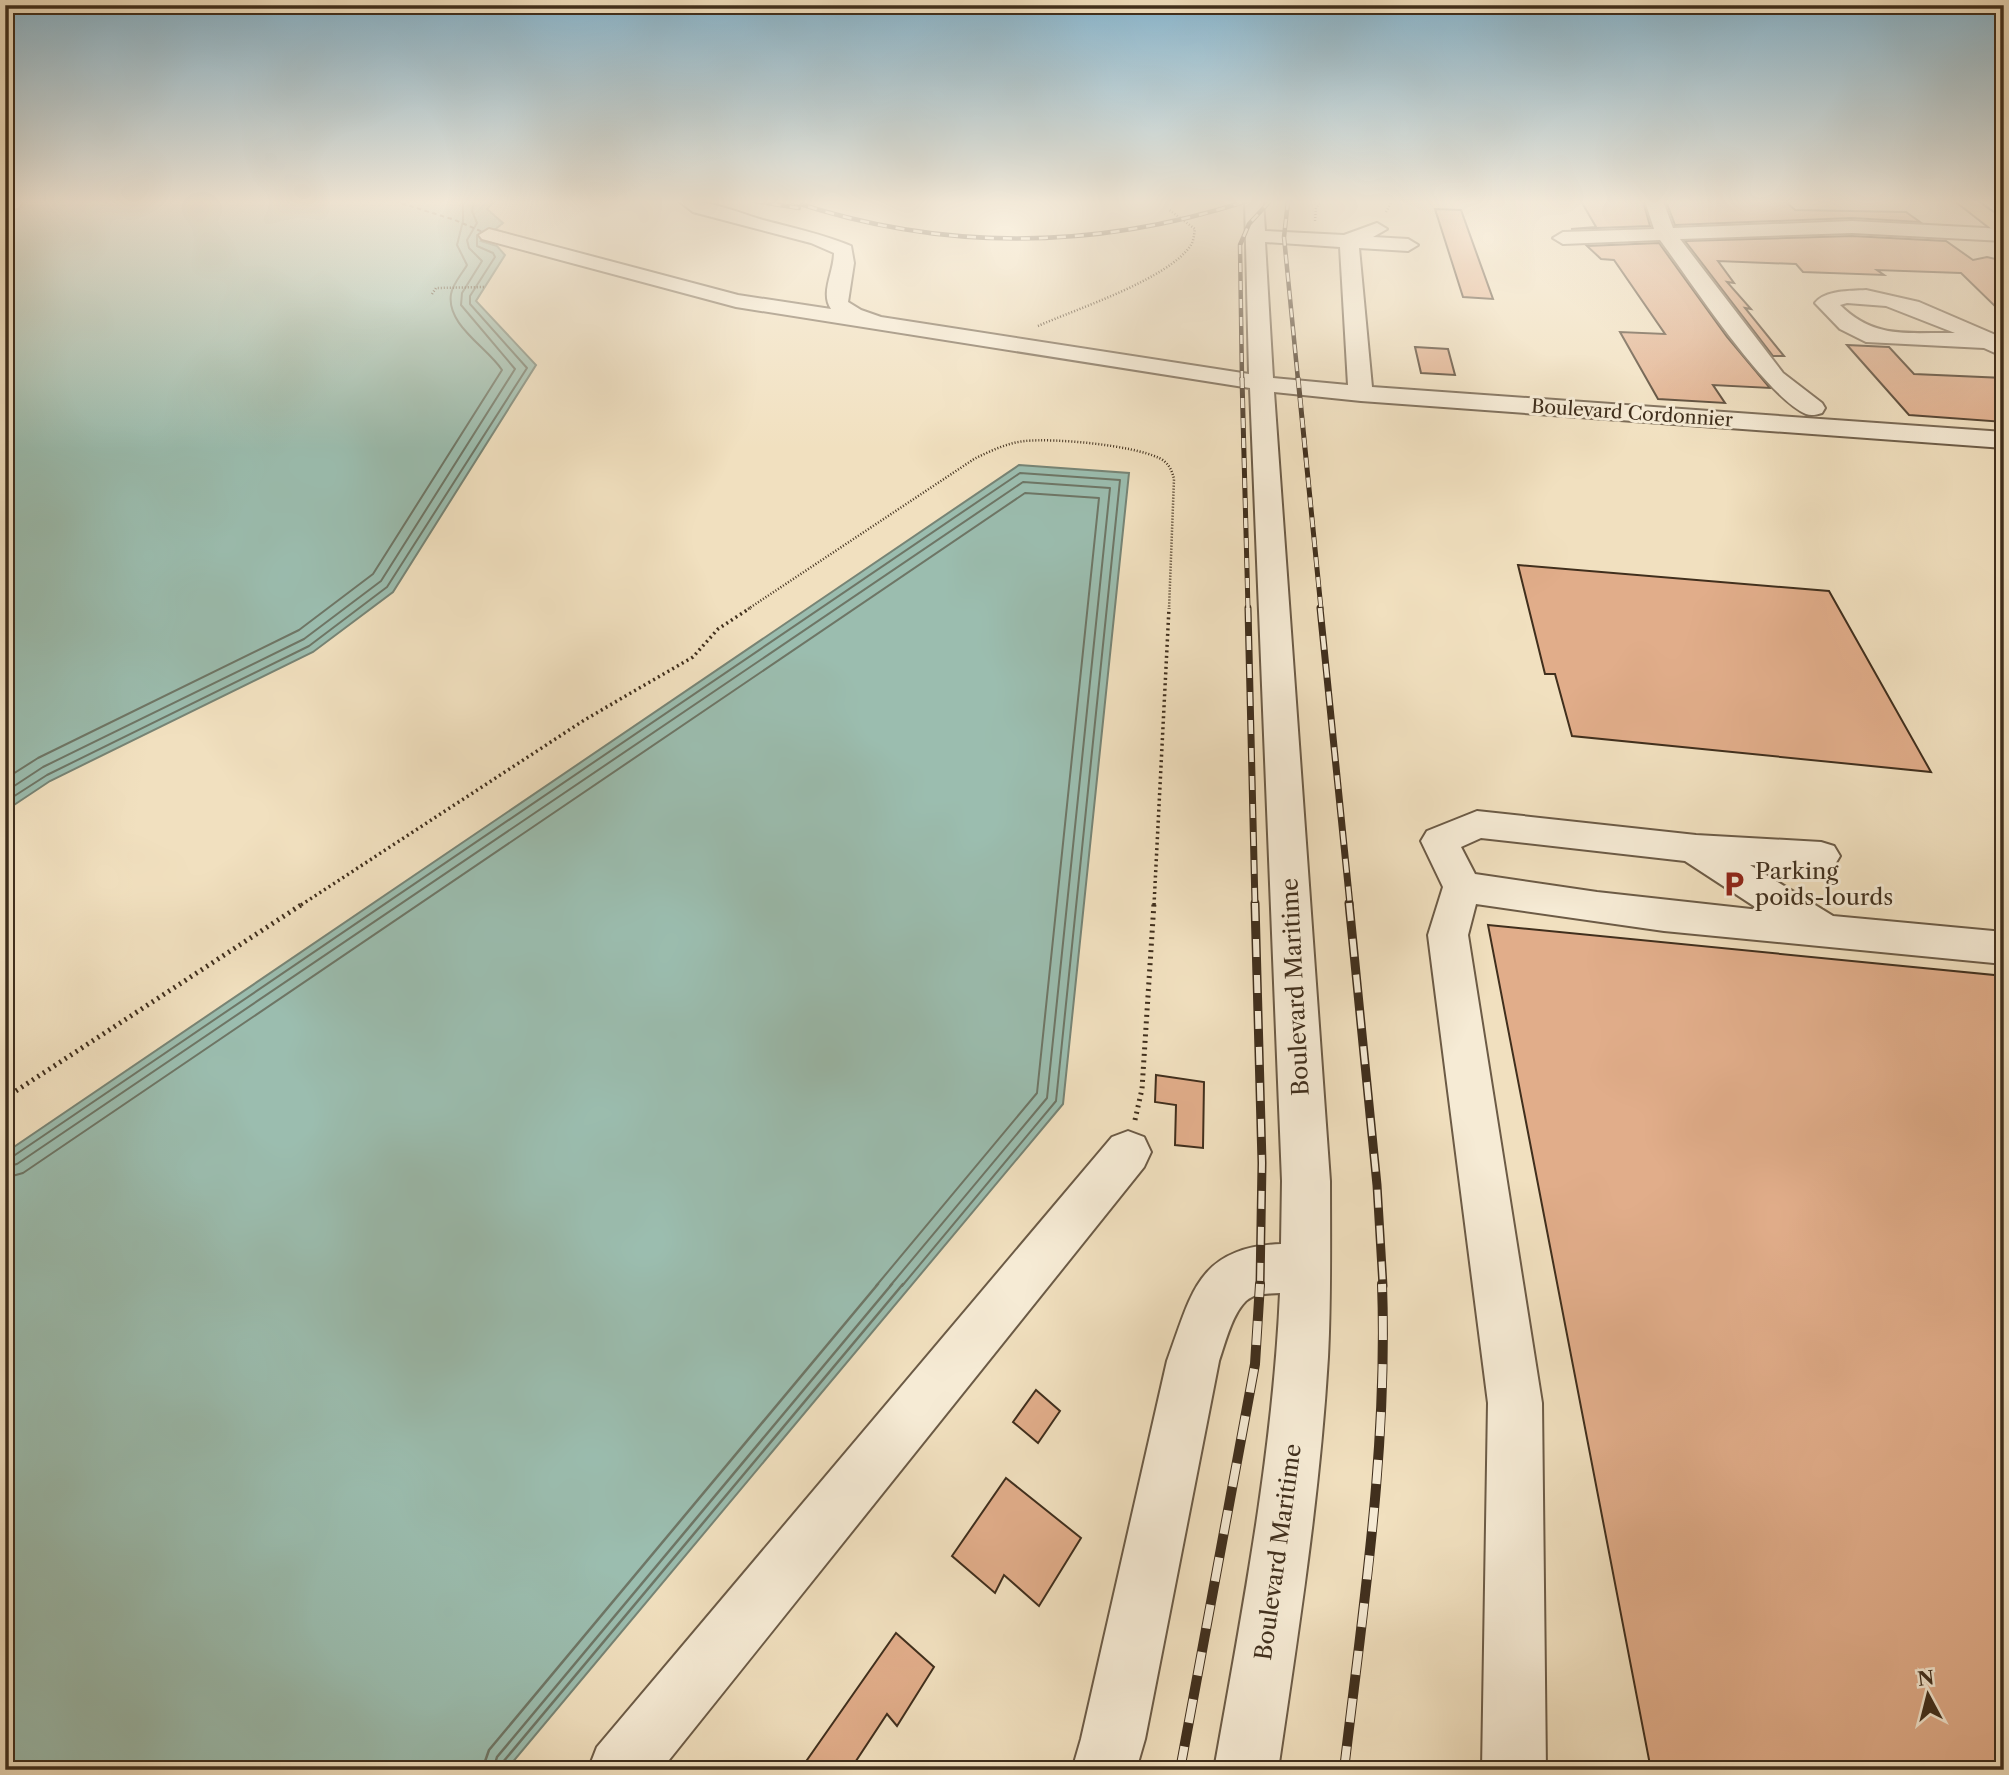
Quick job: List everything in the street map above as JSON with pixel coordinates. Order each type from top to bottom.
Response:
[{"type":"street","points":[[670,284],[700,293],[914,330]]},
{"type":"street","points":[[828,284],[824,297],[828,317]]},
{"type":"street","points":[[839,284],[835,297],[838,305],[863,318],[914,330]]},
{"type":"street","name":"Boulevard Maritime","points":[[1246,1770],[1283,1535],[1300,1377],[1306,1268],[1306,1181],[1257,284]]},
{"type":"street","points":[[1352,284],[1361,394]]},
{"type":"street","points":[[1704,284],[1775,378],[1813,408]]},
{"type":"street","points":[[1846,297],[1887,300],[1933,315],[1997,346],[1874,337],[1857,333],[1846,326],[1826,303],[1846,297]]},
{"type":"street","name":"Boulevard Cordonnier","points":[[914,330],[1261,383],[1361,394],[2002,442]]},
{"type":"street","points":[[1514,1770],[1515,1403],[1448,935],[1462,887],[1440,841],[1478,824],[1693,848],[1821,856]]},
{"type":"street","points":[[1693,848],[1823,930]]},
{"type":"street","points":[[1462,887],[1557,904],[2004,948]]},
{"type":"street","points":[[620,1770],[1128,1152]]},
{"type":"street","points":[[1104,1770],[1113,1739],[1193,1361],[1213,1306],[1234,1278],[1261,1270],[1306,1268]]},
{"type":"path","points":[[1012,345],[1041,324],[1133,284]]},
{"type":"path","points":[[432,293],[436,288],[485,287]]},
{"type":"path","points":[[5,1098],[586,719],[693,657],[718,629],[974,459],[1005,445],[1026,441],[1139,450],[1162,460],[1171,468],[1174,479],[1162,773],[1142,1089],[1128,1152]]},
{"type":"water","points":[[5,284],[487,284],[476,301],[536,365],[393,592],[313,652],[50,781],[5,811]]},
{"type":"water","points":[[1019,465],[1129,473],[1063,1104],[506,1770],[5,1770],[5,1153]]},
{"type":"building","points":[[1459,284],[1488,284],[1493,299],[1463,297]]},
{"type":"building","points":[[1630,284],[1689,284],[1727,337],[1770,388],[1713,385],[1725,403],[1658,399],[1620,332],[1665,334]]},
{"type":"building","points":[[1718,284],[1729,284],[1751,309],[1745,308],[1784,356],[1773,356]]},
{"type":"building","points":[[1972,284],[2004,284],[2004,315]]},
{"type":"building","points":[[1847,345],[1889,347],[1914,374],[2004,378],[2004,422],[1909,415]]},
{"type":"building","points":[[1415,347],[1448,349],[1455,375],[1421,373]]},
{"type":"building","points":[[1518,565],[1829,591],[1931,772],[1572,736],[1555,674],[1545,674]]},
{"type":"building","points":[[1488,925],[2004,976],[2004,1770],[1651,1770]]},
{"type":"building","points":[[1156,1075],[1204,1082],[1203,1148],[1175,1145],[1176,1105],[1155,1102]]},
{"type":"building","points":[[1036,1390],[1060,1411],[1038,1443],[1013,1422]]},
{"type":"building","points":[[1006,1478],[1081,1538],[1039,1606],[1004,1575],[995,1593],[952,1556]]},
{"type":"building","points":[[896,1633],[934,1667],[897,1726],[887,1714],[850,1770],[800,1770]]},
{"type":"railway","points":[[1241,284],[1242,380]]},
{"type":"railway","points":[[1289,284],[1298,380]]},
{"type":"railway","points":[[1242,378],[1248,609]]},
{"type":"railway","points":[[1298,378],[1321,609]]},
{"type":"railway","points":[[1248,608],[1255,905]]},
{"type":"railway","points":[[1320,608],[1350,905]]},
{"type":"railway","points":[[1255,903],[1262,1163],[1260,1286]]},
{"type":"railway","points":[[1349,903],[1377,1185],[1383,1286]]},
{"type":"railway","points":[[1180,1770],[1255,1364],[1260,1284]]},
{"type":"railway","points":[[1344,1770],[1378,1467],[1383,1345],[1382,1284]]},
{"type":"place","name":"Parking poids-lourds","points":[[1734,884]]}]
